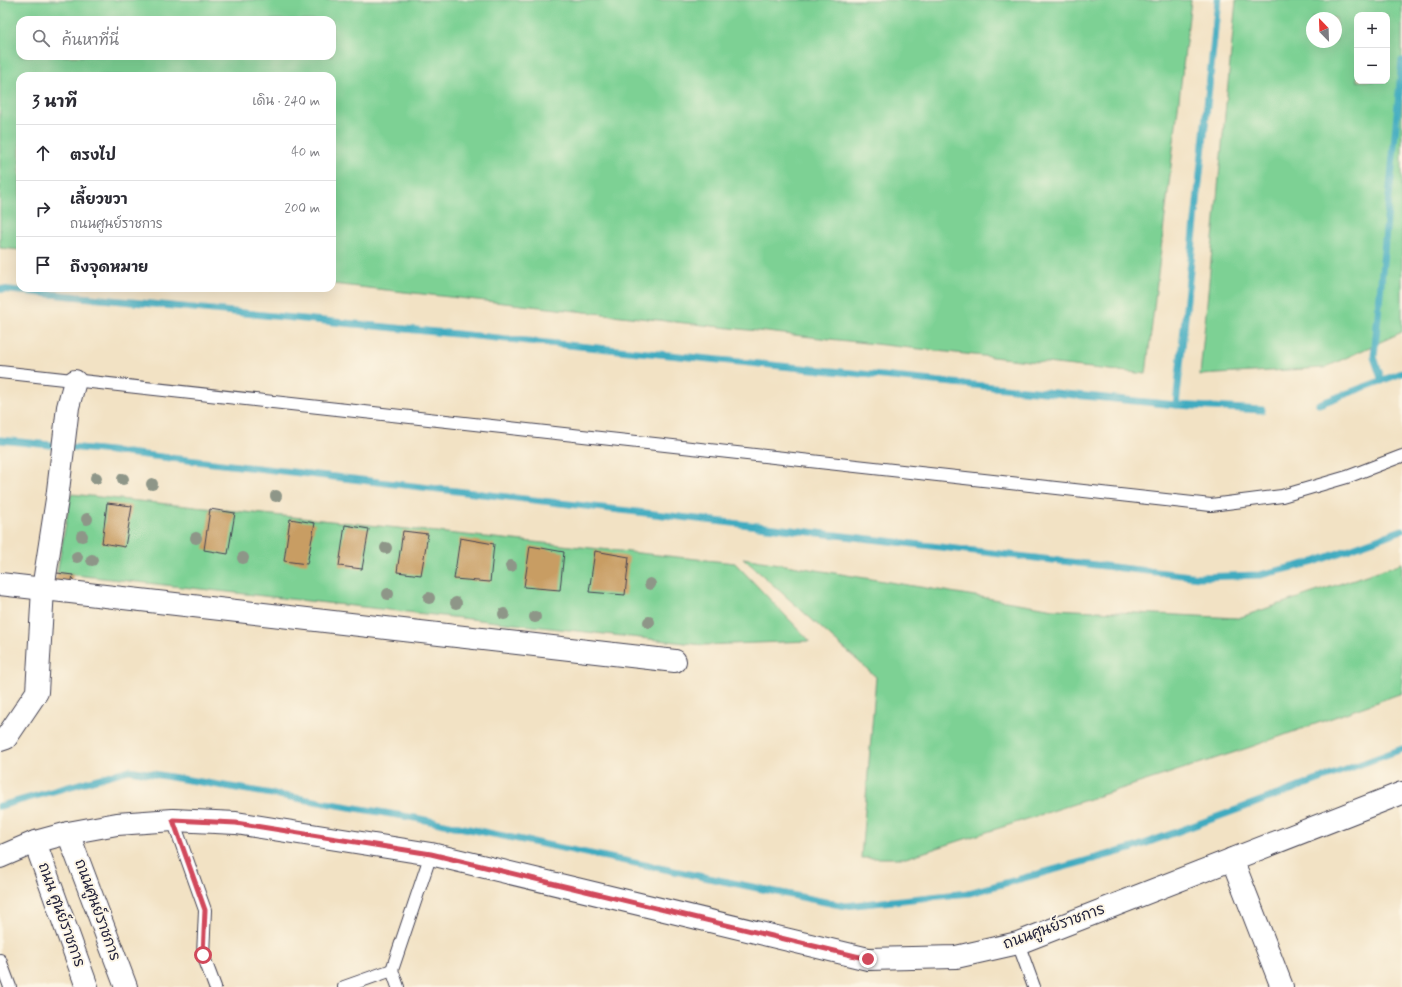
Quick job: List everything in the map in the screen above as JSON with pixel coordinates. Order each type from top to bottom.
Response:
[{"type":"street","points":[[0,740],[6,738],[37,692],[43,589],[57,499],[68,407],[75,381]]},
{"type":"street","points":[[0,584],[675,661]]},
{"type":"street","name":"ถนนศูนย์ราชการ","points":[[0,857],[35,842],[68,833],[117,824],[173,820],[236,823],[431,854],[868,959],[956,957],[1018,942],[1402,793]]},
{"type":"street","name":"ถนนศูนย์ราชการ","points":[[68,833],[126,987]]},
{"type":"street","name":"ถนน ศูนย์ราชการ","points":[[35,842],[87,987]]},
{"type":"street","points":[[1232,859],[1282,987]]},
{"type":"lane","points":[[0,372],[1211,505],[1282,496],[1347,477],[1402,456]]},
{"type":"lane","points":[[173,820],[205,910],[203,955],[215,987]]},
{"type":"lane","points":[[398,987],[392,970],[431,854]]},
{"type":"lane","points":[[1018,942],[1034,987]]},
{"type":"lane","points":[[0,960],[10,987]]},
{"type":"lane","points":[[344,987],[392,970]]},
{"type":"green space","points":[[0,0],[1191,0],[1146,374],[336,284],[336,72],[16,72],[16,250],[0,248]]},
{"type":"green space","points":[[1236,0],[1402,0],[1402,332],[1324,368],[1200,375]]},
{"type":"green space","points":[[71,494],[735,563],[810,641],[703,645],[57,573]]},
{"type":"green space","points":[[743,558],[1054,609],[1238,618],[1402,563],[1402,693],[1248,748],[906,858],[861,858],[876,677]]},
{"type":"building","points":[[107,503],[132,506],[125,547],[102,543]]},
{"type":"building","points":[[210,509],[235,513],[228,554],[204,550]]},
{"type":"building","points":[[290,519],[315,523],[307,564],[284,561]]},
{"type":"building","points":[[345,525],[369,529],[362,569],[339,566]]},
{"type":"building","points":[[403,531],[428,534],[421,575],[397,572]]},
{"type":"building","points":[[460,538],[494,544],[490,582],[454,579]]},
{"type":"building","points":[[530,546],[564,552],[560,590],[524,587]]},
{"type":"building","points":[[595,551],[629,557],[625,595],[589,592]]},
{"type":"building","points":[[57,573],[73,575],[71,585],[54,582]]},
{"type":"waterway","points":[[1176,405],[1218,0]]},
{"type":"waterway","points":[[1382,381],[1374,357],[1402,61]]},
{"type":"waterway","points":[[0,289],[16,291]]},
{"type":"waterway","points":[[30,292],[1176,405],[1262,410]]},
{"type":"waterway","points":[[1319,404],[1402,373]]},
{"type":"waterway","points":[[0,440],[110,451],[1199,577],[1260,575],[1314,562],[1402,530]]},
{"type":"waterway","points":[[0,806],[129,770],[415,818],[845,906],[969,893],[1133,848],[1402,749]]},
{"type":"route","points":[[203,955],[205,910],[173,820],[236,823],[431,854],[868,959]]}]
